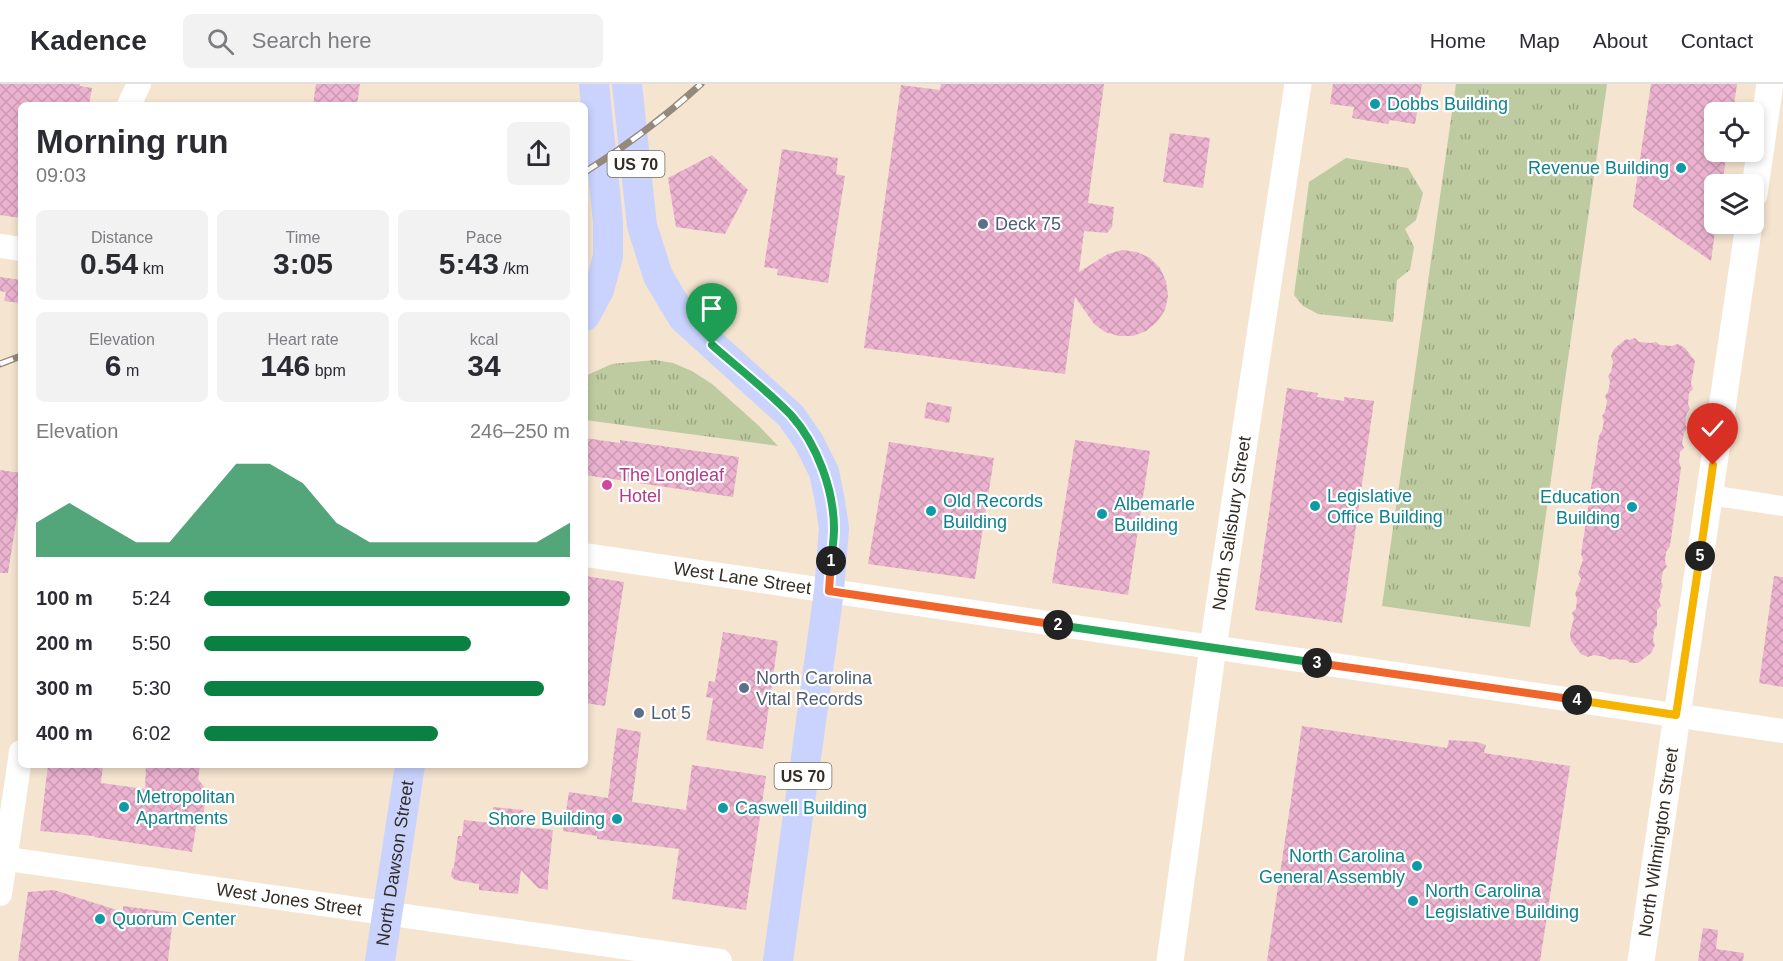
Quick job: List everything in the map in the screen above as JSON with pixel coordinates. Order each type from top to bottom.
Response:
[{"type":"main road","name":"US 70","points":[[588,310],[599,290],[608,256],[608,222],[594,84]]},
{"type":"main road","name":"US 70","points":[[627,84],[642,226],[658,276],[682,318],[791,416],[809,442],[824,472],[834,528],[829,591],[778,961]]},
{"type":"main road","name":"North Salisbury Street","points":[[1170,961],[1213,647],[1298,84]]},
{"type":"main road","points":[[1757,174],[1770,84]]},
{"type":"main road","name":"North Wilmington Street","points":[[1641,961],[1748,234]]},
{"type":"main road","name":"North Dawson Street","points":[[380,961],[410,768]]},
{"type":"street","points":[[130,102],[139,84]]},
{"type":"street","points":[[0,246],[18,249]]},
{"type":"street","points":[[1709,495],[1783,506]]},
{"type":"street","name":"West Lane Street","points":[[588,555],[1783,731]]},
{"type":"street","points":[[0,894],[3,858],[18,768]]},
{"type":"street","name":"West Jones Street","points":[[3,858],[720,961]]},
{"type":"green space","points":[[1456,84],[1607,84],[1530,627],[1382,606]]},
{"type":"green space","points":[[1346,158],[1408,168],[1423,193],[1416,220],[1405,229],[1414,247],[1410,270],[1397,280],[1393,322],[1318,314],[1303,306],[1294,295],[1309,182]]},
{"type":"green space","points":[[655,360],[673,363],[692,371],[712,384],[778,446],[588,420],[588,375],[612,364]]},
{"type":"building","points":[[0,84],[80,84],[80,86],[92,88],[90,102],[18,102],[18,218],[0,215]]},
{"type":"building","points":[[316,84],[360,84],[357,102],[313,102]]},
{"type":"building","name":"Deck 75","points":[[941,84],[1104,84],[1088,203],[1114,207],[1112,227],[1107,233],[1084,231],[1079,272],[1108,254],[1122,250],[1137,252],[1150,258],[1160,268],[1166,281],[1168,296],[1165,310],[1157,322],[1146,331],[1133,336],[1119,336],[1105,332],[1094,324],[1075,297],[1065,374],[864,348],[901,85],[940,90]]},
{"type":"building","name":"Dobbs Building","points":[[1333,84],[1422,84],[1415,124],[1390,120],[1388,124],[1352,118],[1354,107],[1330,104]]},
{"type":"building","name":"Revenue Building","points":[[1651,84],[1737,84],[1734,102],[1704,102],[1704,162],[1725,162],[1724,174],[1704,174],[1704,234],[1715,234],[1711,261],[1633,207]]},
{"type":"building","points":[[1170,133],[1210,138],[1203,188],[1163,182]]},
{"type":"building","points":[[782,149],[838,158],[836,174],[845,176],[828,283],[777,275],[778,269],[764,267]]},
{"type":"building","points":[[712,155],[748,190],[725,234],[676,227],[668,178]]},
{"type":"building","points":[[0,277],[18,280],[18,303],[4,301],[6,292],[0,291]]},
{"type":"building","name":"Education Building","points":[[1635,338],[1639,342],[1656,342],[1660,345],[1678,344],[1685,348],[1695,361],[1691,384],[1693,389],[1689,393],[1690,409],[1685,424],[1687,428],[1682,443],[1684,448],[1680,452],[1681,468],[1670,546],[1666,552],[1667,567],[1663,571],[1661,582],[1663,586],[1659,601],[1661,606],[1657,610],[1657,626],[1654,630],[1655,645],[1651,653],[1638,663],[1631,663],[1626,660],[1610,660],[1605,657],[1594,655],[1588,657],[1581,654],[1571,641],[1570,633],[1574,618],[1572,613],[1576,609],[1575,594],[1581,579],[1578,574],[1583,560],[1581,554],[1599,436],[1604,421],[1602,416],[1607,401],[1605,396],[1610,382],[1608,376],[1613,362],[1611,356],[1614,349],[1626,339]]},
{"type":"building","name":"Legislative Office Building","points":[[1287,388],[1318,393],[1317,397],[1344,401],[1344,397],[1374,401],[1342,623],[1255,610]]},
{"type":"building","points":[[927,402],[952,407],[949,423],[924,418]]},
{"type":"building","points":[[588,438],[620,443],[620,440],[739,457],[733,497],[588,475]]},
{"type":"building","name":"Albemarle Building","points":[[1075,440],[1150,451],[1128,595],[1052,583]]},
{"type":"building","name":"Old Records Building","points":[[889,442],[994,458],[975,579],[868,564]]},
{"type":"building","points":[[0,470],[18,473],[18,509],[8,573],[0,573]]},
{"type":"building","points":[[588,576],[624,582],[605,706],[588,703]]},
{"type":"building","points":[[1774,576],[1783,577],[1783,687],[1759,683]]},
{"type":"building","points":[[723,632],[778,641],[763,749],[706,740],[713,698],[706,697],[709,681],[715,682]]},
{"type":"building","name":"North Carolina Legislative Building","points":[[1302,726],[1447,748],[1449,740],[1477,742],[1486,745],[1484,753],[1570,766],[1540,961],[1267,961]]},
{"type":"building","name":"Caswell Building","points":[[617,728],[641,732],[632,802],[686,810],[692,765],[766,776],[746,910],[672,899],[679,849],[597,839],[597,836],[563,831],[569,792],[608,798]]},
{"type":"building","name":"Metropolitan Apartments","points":[[48,768],[103,768],[101,783],[145,789],[146,768],[200,768],[198,779],[207,791],[203,816],[198,815],[192,852],[94,836],[40,831]]},
{"type":"building","points":[[493,807],[523,810],[521,827],[553,830],[548,890],[538,888],[521,870],[518,894],[479,890],[479,884],[455,880],[451,876],[458,836],[462,836],[464,820],[491,823]]},
{"type":"building","name":"Quorum Center","points":[[54,890],[123,912],[123,906],[176,913],[174,926],[172,926],[168,961],[18,961],[28,892]]},
{"type":"building","points":[[1703,928],[1718,930],[1716,949],[1744,953],[1743,961],[1698,961]]},
{"type":"railway","points":[[588,170],[645,131],[701,84]]},
{"type":"railway","points":[[0,364],[18,357]]},
{"type":"place","name":"Dobbs Building","points":[[1375,104]]},
{"type":"place","name":"Revenue Building","points":[[1681,168]]},
{"type":"place","name":"Deck 75","points":[[983,224]]},
{"type":"place","name":"The Longleaf Hotel","points":[[607,485]]},
{"type":"place","name":"Legislative Office Building","points":[[1315,506]]},
{"type":"place","name":"Education Building","points":[[1632,507]]},
{"type":"place","name":"Old Records Building","points":[[931,511]]},
{"type":"place","name":"Albemarle Building","points":[[1102,514]]},
{"type":"place","name":"North Carolina Vital Records","points":[[744,688]]},
{"type":"place","name":"Lot 5","points":[[639,713]]},
{"type":"place","name":"Metropolitan Apartments","points":[[124,807]]},
{"type":"place","name":"Caswell Building","points":[[723,808]]},
{"type":"place","name":"Shore Building","points":[[617,819]]},
{"type":"place","name":"North Carolina General Assembly","points":[[1417,866]]},
{"type":"place","name":"North Carolina Legislative Building","points":[[1413,901]]},
{"type":"place","name":"Quorum Center","points":[[100,919]]},
{"type":"route","points":[[712,345],[791,416],[809,442],[824,472],[834,528],[829,591],[1676,715],[1713,465]]}]
